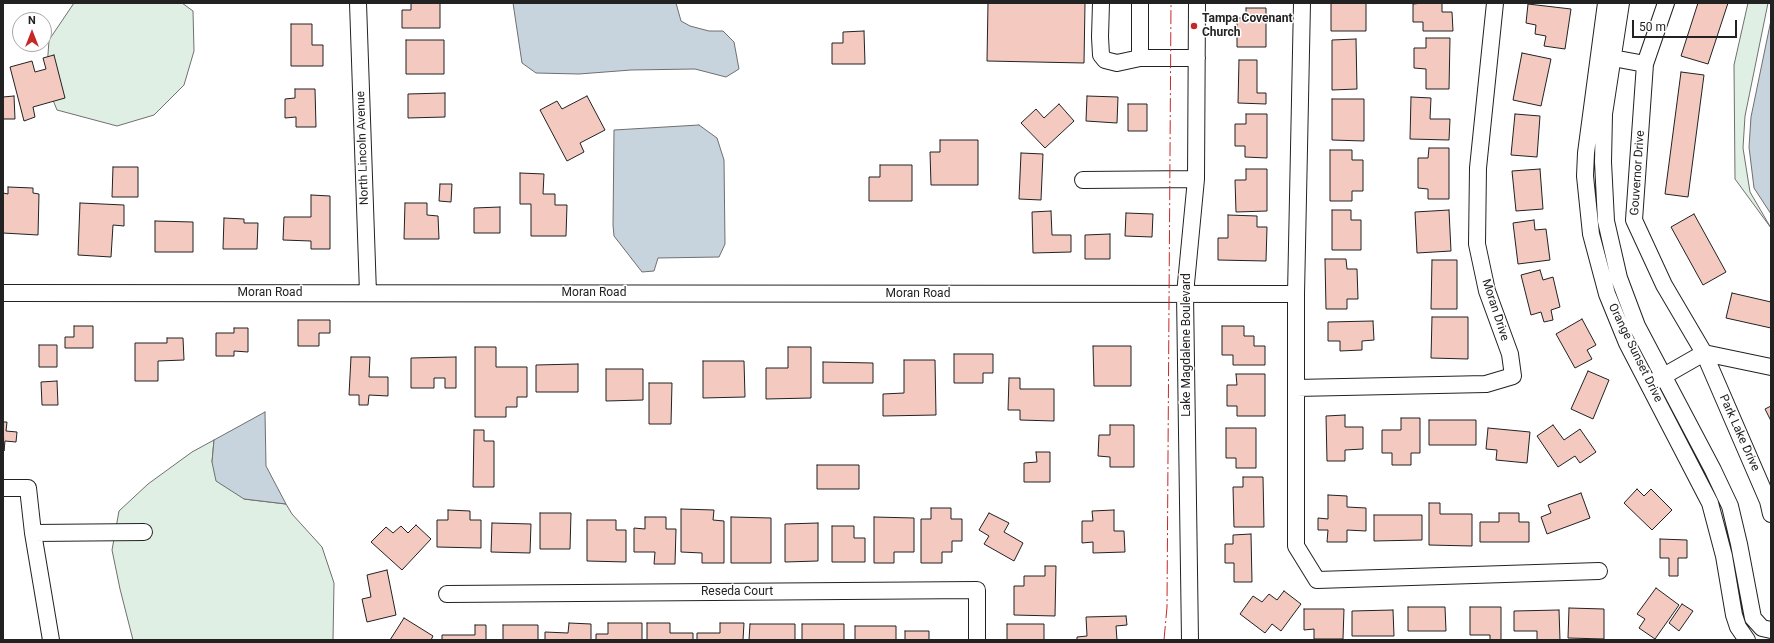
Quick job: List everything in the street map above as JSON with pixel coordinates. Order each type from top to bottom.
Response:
[{"type":"street","name":"North Lincoln Avenue","points":[[358,3],[368,293]]},
{"type":"street","points":[[1101,3],[1101,55],[1105,60],[1117,63],[1140,58],[1197,58]]},
{"type":"street","points":[[1140,3],[1140,58]]},
{"type":"street","name":"Lake Magdalene Boulevard","points":[[1190,640],[1184,294],[1196,179],[1197,3]]},
{"type":"street","points":[[1302,3],[1296,294],[1296,546],[1317,580],[1599,571]]},
{"type":"street","name":"Moran Drive","points":[[1296,388],[1486,384],[1513,376],[1510,354],[1487,291],[1477,244],[1478,168],[1496,3]]},
{"type":"street","name":"Orange Sunset Drive","points":[[1606,3],[1603,162],[1606,221],[1618,278],[1637,326],[1713,470],[1730,506],[1753,618],[1762,628],[1771,630]]},
{"type":"street","name":"Orange Sunset Drive","points":[[1621,3],[1605,57],[1586,153],[1585,176],[1591,234],[1607,294],[1627,343],[1710,503],[1724,556],[1734,615],[1738,627],[1747,640]]},
{"type":"street","name":"Gouvernor Drive","points":[[1666,3],[1645,64],[1634,220],[1664,285],[1704,353]]},
{"type":"street","points":[[1605,57],[1645,64]]},
{"type":"street","points":[[1082,180],[1196,179]]},
{"type":"street","name":"Moran Road","points":[[3,293],[1296,294]]},
{"type":"street","points":[[1649,384],[1704,353],[1771,367]]},
{"type":"street","name":"Park Lake Drive","points":[[1704,353],[1768,501],[1771,514]]},
{"type":"street","points":[[3,488],[28,488],[33,533],[51,640]]},
{"type":"street","points":[[33,533],[144,532]]},
{"type":"street","name":"Reseda Court","points":[[446,594],[977,590],[977,640]]},
{"type":"green space","points":[[74,3],[182,3],[193,11],[194,51],[184,85],[154,115],[117,126],[57,110],[46,83],[48,52],[52,52],[52,36]]},
{"type":"green space","points":[[1748,3],[1768,3],[1745,116],[1743,148],[1750,192],[1771,228],[1735,179],[1734,65]]},
{"type":"green space","points":[[214,440],[212,462],[244,499],[286,504],[292,514],[322,547],[334,583],[333,640],[133,640],[112,550],[119,511],[148,484],[192,452]]},
{"type":"shaded area","points":[[513,3],[676,3],[681,21],[690,26],[709,31],[723,31],[734,42],[739,69],[726,77],[695,69],[631,70],[579,74],[536,73],[522,63]]},
{"type":"shaded area","points":[[1771,20],[1771,214],[1754,188],[1749,147],[1751,117]]},
{"type":"shaded area","points":[[699,125],[717,138],[724,160],[725,244],[719,257],[658,258],[654,271],[642,272],[614,236],[614,130]]},
{"type":"shaded area","points":[[265,412],[266,466],[286,504],[244,499],[216,481],[212,462],[214,440]]},
{"type":"building","points":[[411,3],[440,3],[440,28],[402,28],[402,10],[411,10]]},
{"type":"building","points":[[988,3],[1085,3],[1084,63],[987,61]]},
{"type":"building","points":[[1331,3],[1366,3],[1366,31],[1331,31]]},
{"type":"building","points":[[1442,3],[1442,12],[1452,12],[1453,31],[1423,31],[1423,22],[1413,22],[1413,4]]},
{"type":"building","points":[[1698,3],[1728,3],[1708,64],[1681,56]]},
{"type":"building","points":[[1528,4],[1571,9],[1565,49],[1544,46],[1546,36],[1535,34],[1536,25],[1526,23]]},
{"type":"building","points":[[1246,8],[1266,8],[1266,47],[1237,47],[1237,18],[1246,18]]},
{"type":"building","points":[[291,24],[312,24],[312,45],[323,45],[323,66],[291,66]]},
{"type":"building","points":[[864,31],[865,64],[832,64],[832,43],[843,43],[843,32]]},
{"type":"building","points":[[1426,38],[1450,38],[1449,89],[1426,89],[1426,69],[1414,68],[1414,48],[1426,48]]},
{"type":"building","points":[[1356,39],[1357,89],[1332,90],[1332,40]]},
{"type":"building","points":[[406,40],[444,40],[444,74],[406,74]]},
{"type":"building","points":[[1522,53],[1551,59],[1541,106],[1513,100]]},
{"type":"building","points":[[54,55],[65,98],[33,107],[35,117],[24,121],[10,67],[32,61],[35,72],[46,69],[43,58]]},
{"type":"building","points":[[1239,60],[1257,60],[1257,93],[1266,93],[1266,104],[1238,103]]},
{"type":"building","points":[[1681,72],[1704,75],[1688,197],[1665,194]]},
{"type":"building","points":[[295,89],[315,89],[316,127],[296,127],[296,117],[285,118],[285,99],[295,98]]},
{"type":"building","points":[[445,93],[445,117],[408,118],[408,94]]},
{"type":"building","points":[[14,96],[15,119],[3,119],[3,97]]},
{"type":"building","points":[[587,96],[605,130],[580,143],[584,152],[567,161],[540,110],[557,101],[562,109]]},
{"type":"building","points":[[1087,96],[1118,97],[1117,123],[1086,121]]},
{"type":"building","points":[[1411,97],[1431,98],[1430,119],[1450,119],[1449,140],[1410,139]]},
{"type":"building","points":[[1332,99],[1364,99],[1364,141],[1332,140]]},
{"type":"building","points":[[1059,104],[1074,121],[1045,148],[1021,123],[1036,109],[1044,118]]},
{"type":"building","points":[[1128,104],[1147,104],[1147,131],[1128,131]]},
{"type":"building","points":[[1246,114],[1267,114],[1267,158],[1245,157],[1245,146],[1235,146],[1235,124],[1246,124]]},
{"type":"building","points":[[1515,114],[1540,116],[1537,157],[1511,155]]},
{"type":"building","points":[[940,140],[978,140],[978,185],[931,185],[930,152],[940,152]]},
{"type":"building","points":[[1429,148],[1449,148],[1449,199],[1428,199],[1428,189],[1418,188],[1418,158],[1428,158]]},
{"type":"building","points":[[1330,150],[1352,150],[1352,160],[1363,160],[1363,191],[1352,191],[1352,201],[1330,201]]},
{"type":"building","points":[[1021,153],[1043,154],[1041,200],[1019,199]]},
{"type":"building","points":[[880,165],[912,165],[912,201],[869,201],[869,177],[880,177]]},
{"type":"building","points":[[113,167],[138,167],[138,197],[112,197]]},
{"type":"building","points":[[1246,169],[1267,169],[1267,211],[1236,212],[1235,180],[1246,180]]},
{"type":"building","points":[[1540,169],[1543,209],[1516,211],[1512,171]]},
{"type":"building","points":[[520,173],[544,174],[543,194],[555,194],[555,205],[567,205],[566,236],[531,236],[531,204],[520,204]]},
{"type":"building","points":[[440,184],[452,184],[451,202],[439,201]]},
{"type":"building","points":[[8,187],[33,188],[33,193],[39,194],[38,235],[3,233],[3,193],[8,194]]},
{"type":"building","points":[[311,195],[330,196],[330,249],[311,249],[311,241],[283,240],[284,217],[311,217]]},
{"type":"building","points":[[80,203],[124,205],[124,226],[113,225],[111,257],[78,255]]},
{"type":"building","points":[[405,203],[427,203],[427,215],[438,216],[439,239],[404,239]]},
{"type":"building","points":[[500,207],[500,233],[474,233],[474,208]]},
{"type":"building","points":[[1332,210],[1351,210],[1351,220],[1361,220],[1361,250],[1332,250]]},
{"type":"building","points":[[1449,210],[1451,251],[1417,253],[1415,212]]},
{"type":"building","points":[[1051,211],[1052,235],[1071,235],[1071,252],[1033,253],[1032,212]]},
{"type":"building","points":[[1126,213],[1153,214],[1152,237],[1125,236]]},
{"type":"building","points":[[1694,214],[1726,272],[1703,285],[1671,227]]},
{"type":"building","points":[[1228,215],[1257,216],[1257,227],[1267,227],[1266,261],[1218,260],[1218,238],[1228,238]]},
{"type":"building","points":[[224,218],[244,219],[244,223],[258,223],[257,249],[223,249]]},
{"type":"building","points":[[1534,220],[1535,230],[1546,229],[1550,260],[1518,264],[1513,223]]},
{"type":"building","points":[[155,221],[193,222],[193,252],[155,252]]},
{"type":"building","points":[[1110,234],[1110,259],[1085,259],[1085,235]]},
{"type":"building","points":[[1325,259],[1346,259],[1347,269],[1357,269],[1358,299],[1347,299],[1347,309],[1326,309]]},
{"type":"building","points":[[1432,260],[1457,260],[1457,309],[1431,309]]},
{"type":"building","points":[[1540,270],[1543,280],[1553,277],[1560,307],[1551,310],[1553,320],[1544,322],[1541,312],[1531,315],[1521,275]]},
{"type":"building","points":[[1732,293],[1771,302],[1771,328],[1726,318]]},
{"type":"building","points":[[1432,317],[1468,317],[1468,359],[1431,358]]},
{"type":"building","points":[[1582,319],[1596,345],[1587,350],[1592,359],[1575,368],[1556,334]]},
{"type":"building","points":[[298,320],[330,320],[330,333],[319,333],[319,346],[298,346]]},
{"type":"building","points":[[1373,321],[1374,340],[1362,341],[1362,350],[1340,351],[1340,341],[1328,341],[1328,322]]},
{"type":"building","points":[[74,326],[93,326],[93,348],[65,348],[65,337],[74,337]]},
{"type":"building","points":[[1222,326],[1244,326],[1244,336],[1254,336],[1254,346],[1265,346],[1265,365],[1233,365],[1233,355],[1222,355]]},
{"type":"building","points":[[234,328],[248,328],[248,352],[234,351],[234,356],[216,356],[216,333],[234,333]]},
{"type":"building","points":[[167,338],[183,338],[184,360],[158,361],[158,381],[135,381],[135,343],[167,343]]},
{"type":"building","points":[[39,345],[57,345],[57,367],[39,367]]},
{"type":"building","points":[[1093,346],[1131,346],[1131,386],[1094,386]]},
{"type":"building","points":[[475,347],[496,347],[496,367],[527,367],[527,397],[517,397],[517,407],[506,407],[506,417],[475,417]]},
{"type":"building","points":[[788,347],[811,347],[811,398],[766,399],[766,368],[788,368]]},
{"type":"building","points":[[954,354],[993,354],[993,373],[983,373],[983,383],[954,383]]},
{"type":"building","points":[[351,357],[370,357],[369,377],[388,377],[388,396],[369,395],[368,405],[359,405],[359,395],[349,395]]},
{"type":"building","points":[[456,357],[456,388],[445,388],[445,378],[434,378],[434,388],[411,388],[411,358]]},
{"type":"building","points":[[904,360],[935,360],[936,415],[883,416],[883,394],[904,393]]},
{"type":"building","points":[[703,361],[744,361],[745,397],[703,398]]},
{"type":"building","points":[[823,362],[873,363],[873,383],[823,383]]},
{"type":"building","points":[[578,364],[578,392],[536,392],[536,365]]},
{"type":"building","points":[[606,369],[643,369],[643,400],[606,401]]},
{"type":"building","points":[[1588,371],[1609,380],[1593,419],[1571,409]]},
{"type":"building","points":[[1236,374],[1265,374],[1265,416],[1237,416],[1237,406],[1227,406],[1227,385],[1237,385]]},
{"type":"building","points":[[1009,378],[1020,378],[1020,389],[1054,389],[1054,421],[1020,420],[1020,410],[1008,410]]},
{"type":"building","points":[[57,381],[58,405],[42,405],[41,382]]},
{"type":"building","points":[[649,383],[672,383],[671,424],[649,424]]},
{"type":"building","points":[[1771,406],[1771,421],[1765,409]]},
{"type":"building","points":[[1345,415],[1345,427],[1363,427],[1363,449],[1345,450],[1345,461],[1327,461],[1326,416]]},
{"type":"building","points":[[1401,418],[1420,418],[1420,453],[1411,453],[1411,465],[1392,465],[1392,453],[1382,453],[1382,430],[1401,430]]},
{"type":"building","points":[[1429,420],[1476,420],[1476,445],[1429,445]]},
{"type":"building","points":[[3,422],[7,422],[6,431],[17,432],[16,442],[5,441],[4,451]]},
{"type":"building","points":[[1110,425],[1134,425],[1134,467],[1110,467],[1110,457],[1098,456],[1099,435],[1110,435]]},
{"type":"building","points":[[1553,425],[1564,440],[1580,429],[1596,452],[1580,463],[1575,456],[1558,467],[1537,436]]},
{"type":"building","points":[[1226,428],[1256,428],[1256,468],[1236,468],[1236,458],[1226,458]]},
{"type":"building","points":[[1488,428],[1530,432],[1527,463],[1496,460],[1497,450],[1486,449]]},
{"type":"building","points":[[474,430],[484,430],[484,441],[494,441],[494,487],[473,487]]},
{"type":"building","points":[[1036,452],[1050,452],[1050,482],[1024,482],[1024,463],[1037,462]]},
{"type":"building","points":[[817,465],[859,465],[859,489],[817,489]]},
{"type":"building","points":[[1243,477],[1263,477],[1264,527],[1234,527],[1233,487],[1243,487]]},
{"type":"building","points":[[1637,489],[1644,496],[1651,489],[1672,510],[1652,530],[1624,503]]},
{"type":"building","points":[[1581,493],[1590,518],[1547,534],[1541,517],[1551,513],[1548,505]]},
{"type":"building","points":[[1328,495],[1347,496],[1347,507],[1366,508],[1366,531],[1347,530],[1347,542],[1327,542],[1328,530],[1318,530],[1318,518],[1328,519]]},
{"type":"building","points":[[1429,503],[1440,503],[1440,514],[1472,514],[1472,546],[1429,545]]},
{"type":"building","points":[[931,508],[951,508],[951,519],[962,519],[962,541],[952,541],[952,552],[942,552],[942,563],[921,563],[921,519],[931,519]]},
{"type":"building","points":[[681,509],[714,510],[713,520],[724,521],[724,563],[702,563],[702,553],[681,552]]},
{"type":"building","points":[[448,510],[470,511],[470,520],[481,520],[481,548],[437,547],[437,520],[448,520]]},
{"type":"building","points":[[1114,510],[1114,531],[1124,531],[1125,552],[1093,553],[1093,542],[1082,543],[1082,521],[1093,521],[1092,511]]},
{"type":"building","points":[[540,513],[571,513],[570,549],[540,549]]},
{"type":"building","points":[[989,513],[1009,523],[1004,532],[1023,543],[1014,561],[984,544],[989,536],[979,530]]},
{"type":"building","points":[[1499,513],[1519,513],[1519,522],[1529,522],[1529,542],[1480,542],[1480,522],[1499,522]]},
{"type":"building","points":[[1374,515],[1422,515],[1422,540],[1374,541]]},
{"type":"building","points":[[645,517],[666,517],[666,529],[676,529],[675,564],[654,564],[655,552],[634,552],[634,528],[645,529]]},
{"type":"building","points":[[731,517],[771,518],[771,563],[731,563]]},
{"type":"building","points":[[874,517],[914,518],[914,552],[894,552],[894,563],[874,563]]},
{"type":"building","points":[[587,520],[616,520],[616,530],[626,530],[626,562],[587,561]]},
{"type":"building","points":[[492,523],[531,524],[530,553],[491,552]]},
{"type":"building","points":[[818,523],[818,561],[785,562],[785,524]]},
{"type":"building","points":[[416,525],[431,539],[402,570],[371,542],[386,527],[393,533],[401,526],[408,533]]},
{"type":"building","points":[[832,526],[854,526],[854,538],[865,538],[865,562],[832,562]]},
{"type":"building","points":[[1251,534],[1252,582],[1234,582],[1234,563],[1225,563],[1225,544],[1233,544],[1233,535]]},
{"type":"building","points":[[1660,539],[1687,540],[1687,558],[1678,558],[1678,576],[1669,576],[1669,558],[1660,558]]},
{"type":"building","points":[[1045,566],[1056,566],[1055,616],[1014,615],[1014,586],[1024,586],[1024,576],[1045,576]]},
{"type":"building","points":[[387,570],[396,615],[367,622],[362,599],[371,597],[367,575]]},
{"type":"building","points":[[1656,588],[1679,605],[1655,639],[1639,628],[1645,619],[1637,614]]},
{"type":"building","points":[[1284,591],[1301,604],[1281,631],[1272,624],[1265,633],[1240,614],[1253,596],[1262,602],[1269,594],[1277,600]]},
{"type":"building","points":[[1682,604],[1693,611],[1679,631],[1669,623]]},
{"type":"building","points":[[1408,607],[1445,607],[1446,631],[1408,631]]},
{"type":"building","points":[[1470,607],[1501,607],[1501,640],[1490,640],[1490,635],[1470,635]]},
{"type":"building","points":[[1569,608],[1604,609],[1604,639],[1568,638]]},
{"type":"building","points":[[1304,609],[1344,609],[1343,639],[1314,639],[1314,629],[1304,630]]},
{"type":"building","points":[[1393,610],[1394,636],[1352,636],[1352,611]]},
{"type":"building","points":[[1559,610],[1560,640],[1537,640],[1537,631],[1514,631],[1514,611]]},
{"type":"building","points":[[1126,616],[1127,625],[1116,626],[1117,640],[1077,640],[1077,637],[1087,636],[1086,617]]},
{"type":"building","points":[[404,618],[433,636],[431,640],[390,640]]},
{"type":"building","points":[[569,623],[591,624],[591,640],[545,640],[545,632],[568,633]]},
{"type":"building","points":[[608,623],[642,623],[642,640],[596,640],[596,634],[608,634]]},
{"type":"building","points":[[647,623],[670,623],[670,633],[693,633],[693,640],[647,640]]},
{"type":"building","points":[[720,623],[744,623],[743,640],[697,640],[697,633],[720,633]]},
{"type":"building","points":[[750,624],[795,624],[795,640],[749,640]]},
{"type":"building","points":[[802,624],[844,624],[844,640],[802,640]]},
{"type":"building","points":[[1007,624],[1044,624],[1044,640],[1007,640]]},
{"type":"building","points":[[475,625],[486,625],[486,640],[442,640],[442,635],[475,635]]},
{"type":"building","points":[[503,625],[538,625],[538,640],[503,640]]},
{"type":"building","points":[[855,626],[896,626],[896,640],[855,640]]},
{"type":"building","points":[[905,631],[929,631],[929,640],[905,640]]},
{"type":"power","points":[[1164,640],[1167,607],[1171,3]]},
{"type":"place","name":"Tampa Covenant Church","points":[[1194,26]]}]
